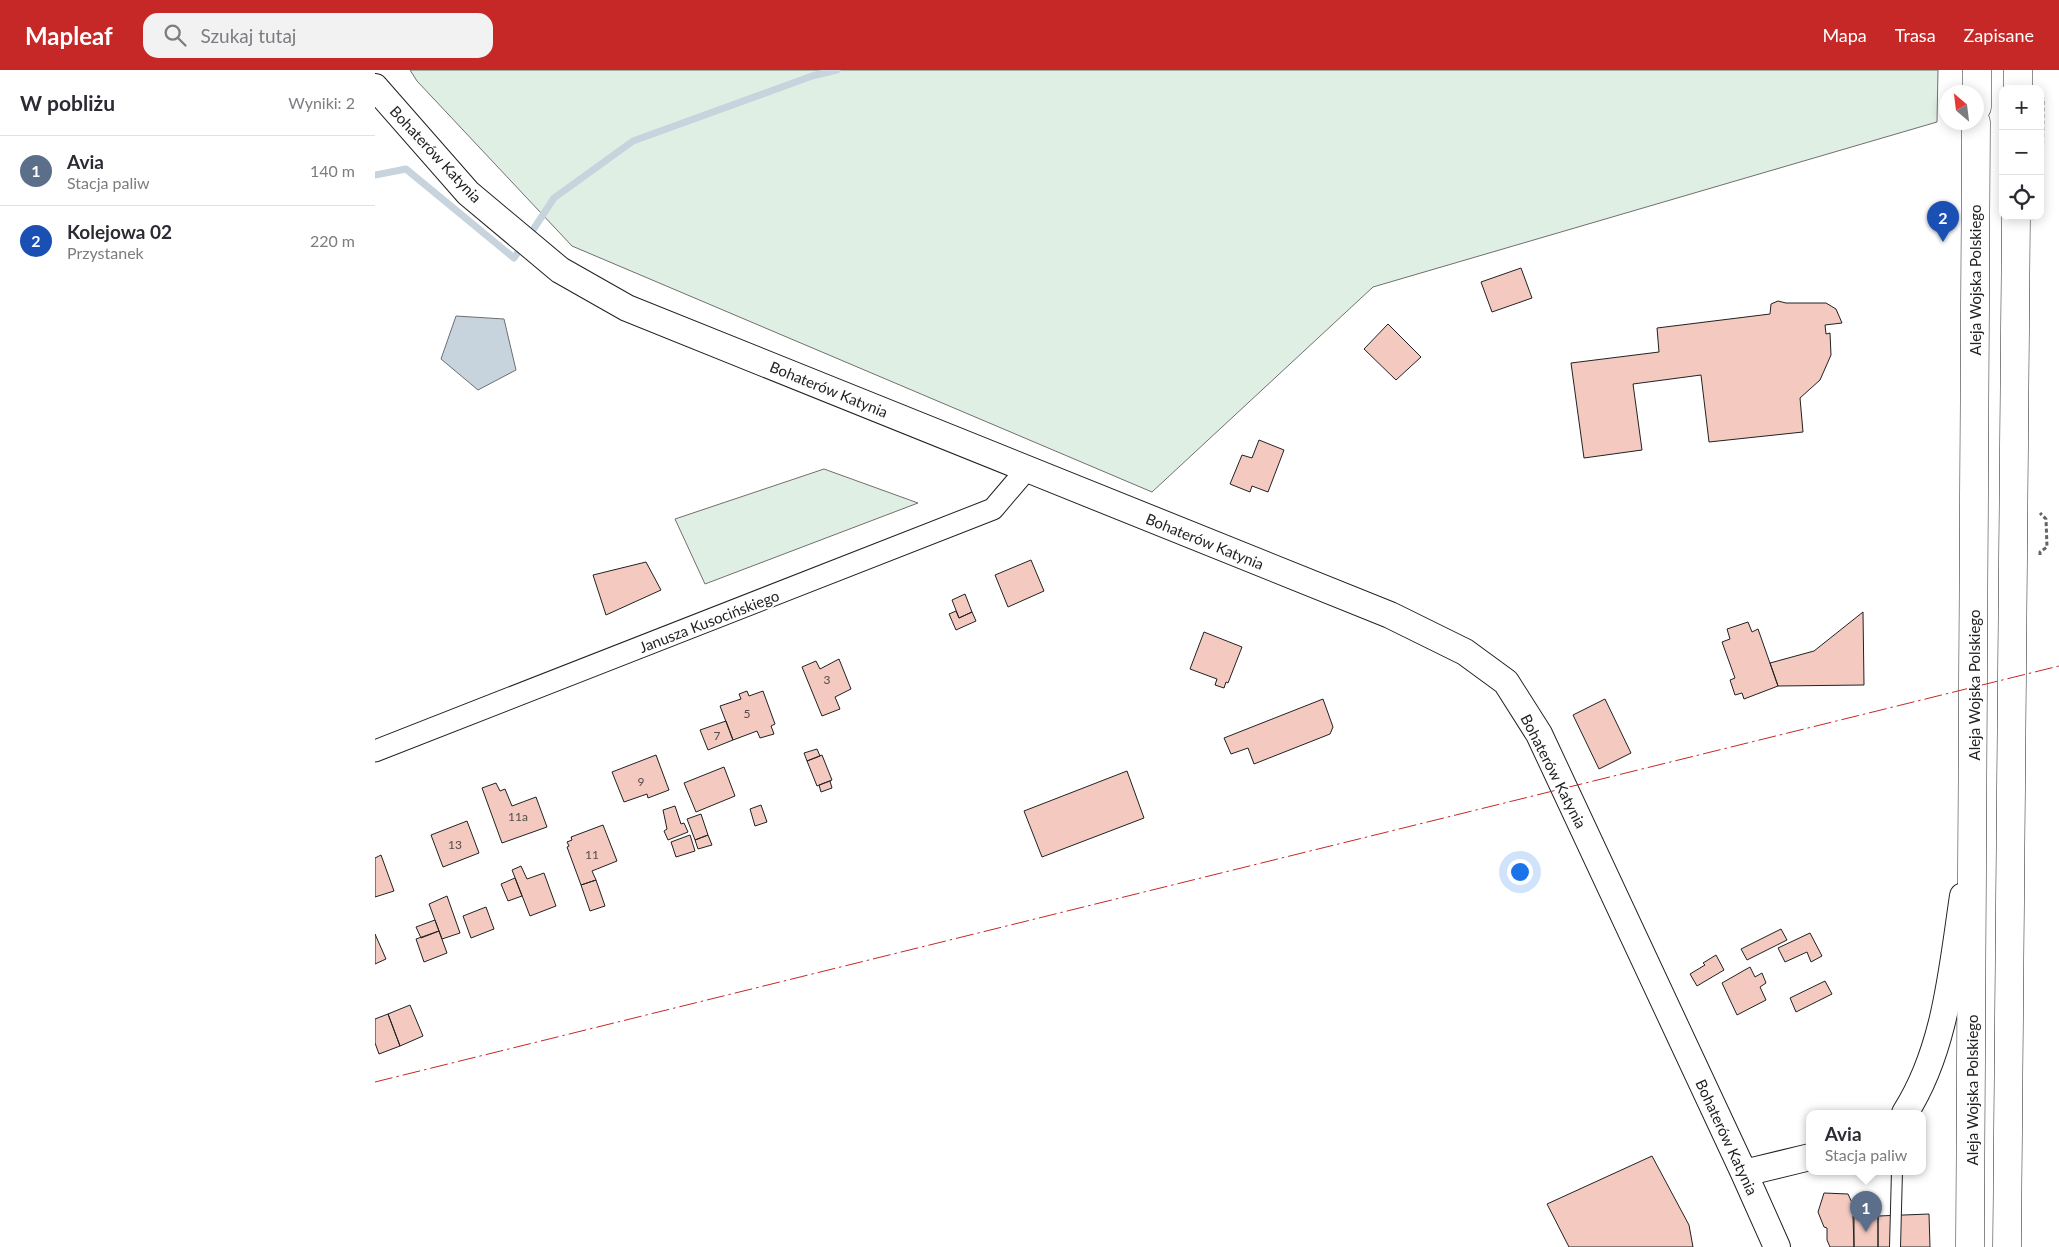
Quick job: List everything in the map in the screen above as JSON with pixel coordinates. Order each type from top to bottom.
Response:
[{"type":"main road","points":[[1977,70],[1977,85]]},
{"type":"main road","points":[[2018,70],[2018,85]]},
{"type":"main road","name":"Aleja Wojska Polskiego","points":[[1970,1247],[1974,823],[1976,130]]},
{"type":"main road","points":[[2007,1247],[2016,220]]},
{"type":"street","name":"Bohaterów Katynia","points":[[375,87],[468,193],[560,270],[627,308],[1390,616],[1465,652],[1506,682],[1539,734],[1777,1247]]},
{"type":"street","name":"Janusza Kusocińskiego","points":[[375,751],[993,509],[1027,469]]},
{"type":"street","points":[[1907,1110],[1928,1071],[1948,997],[1974,823]]},
{"type":"street","points":[[1744,1173],[1806,1158]]},
{"type":"lane","points":[[1895,1247],[1897,1175]]},
{"type":"green space","points":[[410,70],[1938,70],[1937,122],[1373,287],[1152,492],[572,246],[417,81]]},
{"type":"green space","points":[[824,469],[918,503],[705,584],[675,519]]},
{"type":"shaded area","points":[[456,316],[504,319],[516,370],[478,390],[441,359]]},
{"type":"building","points":[[1521,268],[1532,298],[1492,312],[1481,282]]},
{"type":"building","points":[[1778,301],[1786,303],[1826,303],[1836,309],[1842,323],[1825,325],[1826,334],[1830,333],[1831,355],[1820,380],[1800,398],[1803,432],[1709,442],[1701,375],[1633,384],[1642,450],[1584,458],[1571,363],[1659,352],[1657,328],[1770,314],[1771,304]]},
{"type":"building","points":[[1388,324],[1421,357],[1396,380],[1364,349]]},
{"type":"building","points":[[1259,440],[1284,450],[1268,492],[1252,486],[1250,492],[1230,484],[1242,455],[1252,458]]},
{"type":"building","points":[[1031,560],[1044,591],[1008,607],[995,575]]},
{"type":"building","points":[[646,562],[661,590],[606,615],[593,575]]},
{"type":"building","points":[[965,594],[972,612],[959,618],[952,600]]},
{"type":"building","points":[[956,611],[959,618],[972,612],[976,621],[956,630],[949,614]]},
{"type":"building","points":[[1863,612],[1864,685],[1778,686],[1770,663],[1814,651]]},
{"type":"building","points":[[1748,622],[1752,632],[1758,629],[1778,686],[1744,699],[1742,693],[1735,695],[1730,680],[1735,678],[1722,642],[1730,639],[1727,629]]},
{"type":"building","points":[[1204,632],[1242,647],[1228,683],[1226,682],[1224,688],[1215,685],[1217,679],[1190,669]]},
{"type":"building","points":[[839,659],[851,689],[835,697],[840,709],[822,716],[802,667],[816,661],[820,669]]},
{"type":"building","points":[[747,691],[749,696],[763,691],[775,724],[771,726],[774,734],[760,738],[757,731],[733,740],[720,706],[741,699],[739,694]]},
{"type":"building","points":[[1323,699],[1333,727],[1330,734],[1254,764],[1248,748],[1231,754],[1224,738]]},
{"type":"building","points":[[1605,699],[1631,753],[1599,769],[1573,715]]},
{"type":"building","points":[[726,721],[733,740],[708,750],[700,730]]},
{"type":"building","points":[[817,749],[820,756],[807,761],[804,753]]},
{"type":"building","points":[[656,755],[669,790],[648,798],[647,794],[624,802],[612,772]]},
{"type":"building","points":[[822,755],[832,780],[817,786],[807,761]]},
{"type":"building","points":[[724,767],[735,796],[696,812],[684,783]]},
{"type":"building","points":[[1127,771],[1144,818],[1042,857],[1024,811]]},
{"type":"building","points":[[830,781],[832,788],[821,792],[819,785]]},
{"type":"building","points":[[496,783],[500,791],[505,789],[512,806],[536,797],[547,827],[502,843],[482,788]]},
{"type":"building","points":[[761,805],[767,822],[755,826],[750,809]]},
{"type":"building","points":[[675,806],[681,824],[684,823],[688,832],[668,840],[664,831],[667,829],[663,810]]},
{"type":"building","points":[[701,814],[708,835],[695,840],[687,819]]},
{"type":"building","points":[[467,821],[479,853],[443,867],[431,835]]},
{"type":"building","points":[[603,825],[617,861],[592,871],[596,880],[581,885],[567,847],[569,846],[567,842],[572,840],[571,837]]},
{"type":"building","points":[[690,835],[695,851],[676,857],[671,842]]},
{"type":"building","points":[[708,835],[712,845],[698,849],[695,840]]},
{"type":"building","points":[[381,855],[394,891],[375,897],[375,858]]},
{"type":"building","points":[[521,866],[527,879],[544,873],[556,906],[530,916],[512,870]]},
{"type":"building","points":[[515,878],[522,896],[508,901],[501,884]]},
{"type":"building","points":[[596,880],[605,906],[590,911],[581,885]]},
{"type":"building","points":[[447,896],[460,933],[442,939],[429,904]]},
{"type":"building","points":[[486,907],[494,929],[471,938],[463,916]]},
{"type":"building","points":[[435,920],[439,931],[421,938],[416,927]]},
{"type":"building","points":[[1781,929],[1787,940],[1747,960],[1741,949]]},
{"type":"building","points":[[439,931],[447,953],[424,962],[416,939]]},
{"type":"building","points":[[1810,933],[1822,956],[1811,962],[1807,952],[1785,962],[1778,948]]},
{"type":"building","points":[[375,934],[386,959],[375,964]]},
{"type":"building","points":[[1716,955],[1724,970],[1697,986],[1690,974],[1705,965],[1703,963]]},
{"type":"building","points":[[1750,967],[1755,977],[1762,973],[1766,983],[1760,987],[1766,1000],[1737,1015],[1722,983]]},
{"type":"building","points":[[1825,981],[1832,994],[1796,1012],[1790,998]]},
{"type":"building","points":[[410,1005],[423,1036],[400,1046],[388,1014]]},
{"type":"building","points":[[388,1014],[400,1046],[379,1054],[375,1043],[375,1019]]},
{"type":"building","points":[[1652,1156],[1689,1225],[1693,1247],[1569,1247],[1547,1204]]},
{"type":"building","points":[[1824,1193],[1848,1194],[1854,1207],[1854,1247],[1830,1247],[1827,1240],[1827,1228],[1824,1227],[1818,1212]]},
{"type":"building","points":[[1929,1214],[1930,1247],[1878,1247],[1878,1216]]},
{"type":"building","points":[[1853,1216],[1878,1216],[1878,1247],[1854,1247]]},
{"type":"waterway","points":[[529,236],[554,198],[633,141],[812,76],[837,70]]},
{"type":"waterway","points":[[375,175],[406,169],[514,258],[523,245]]},
{"type":"power","points":[[375,1082],[2059,666]]},
{"type":"place","name":"Kolejowa 02","points":[[1943,242]]},
{"type":"place","name":"Avia","points":[[1866,1232]]}]
